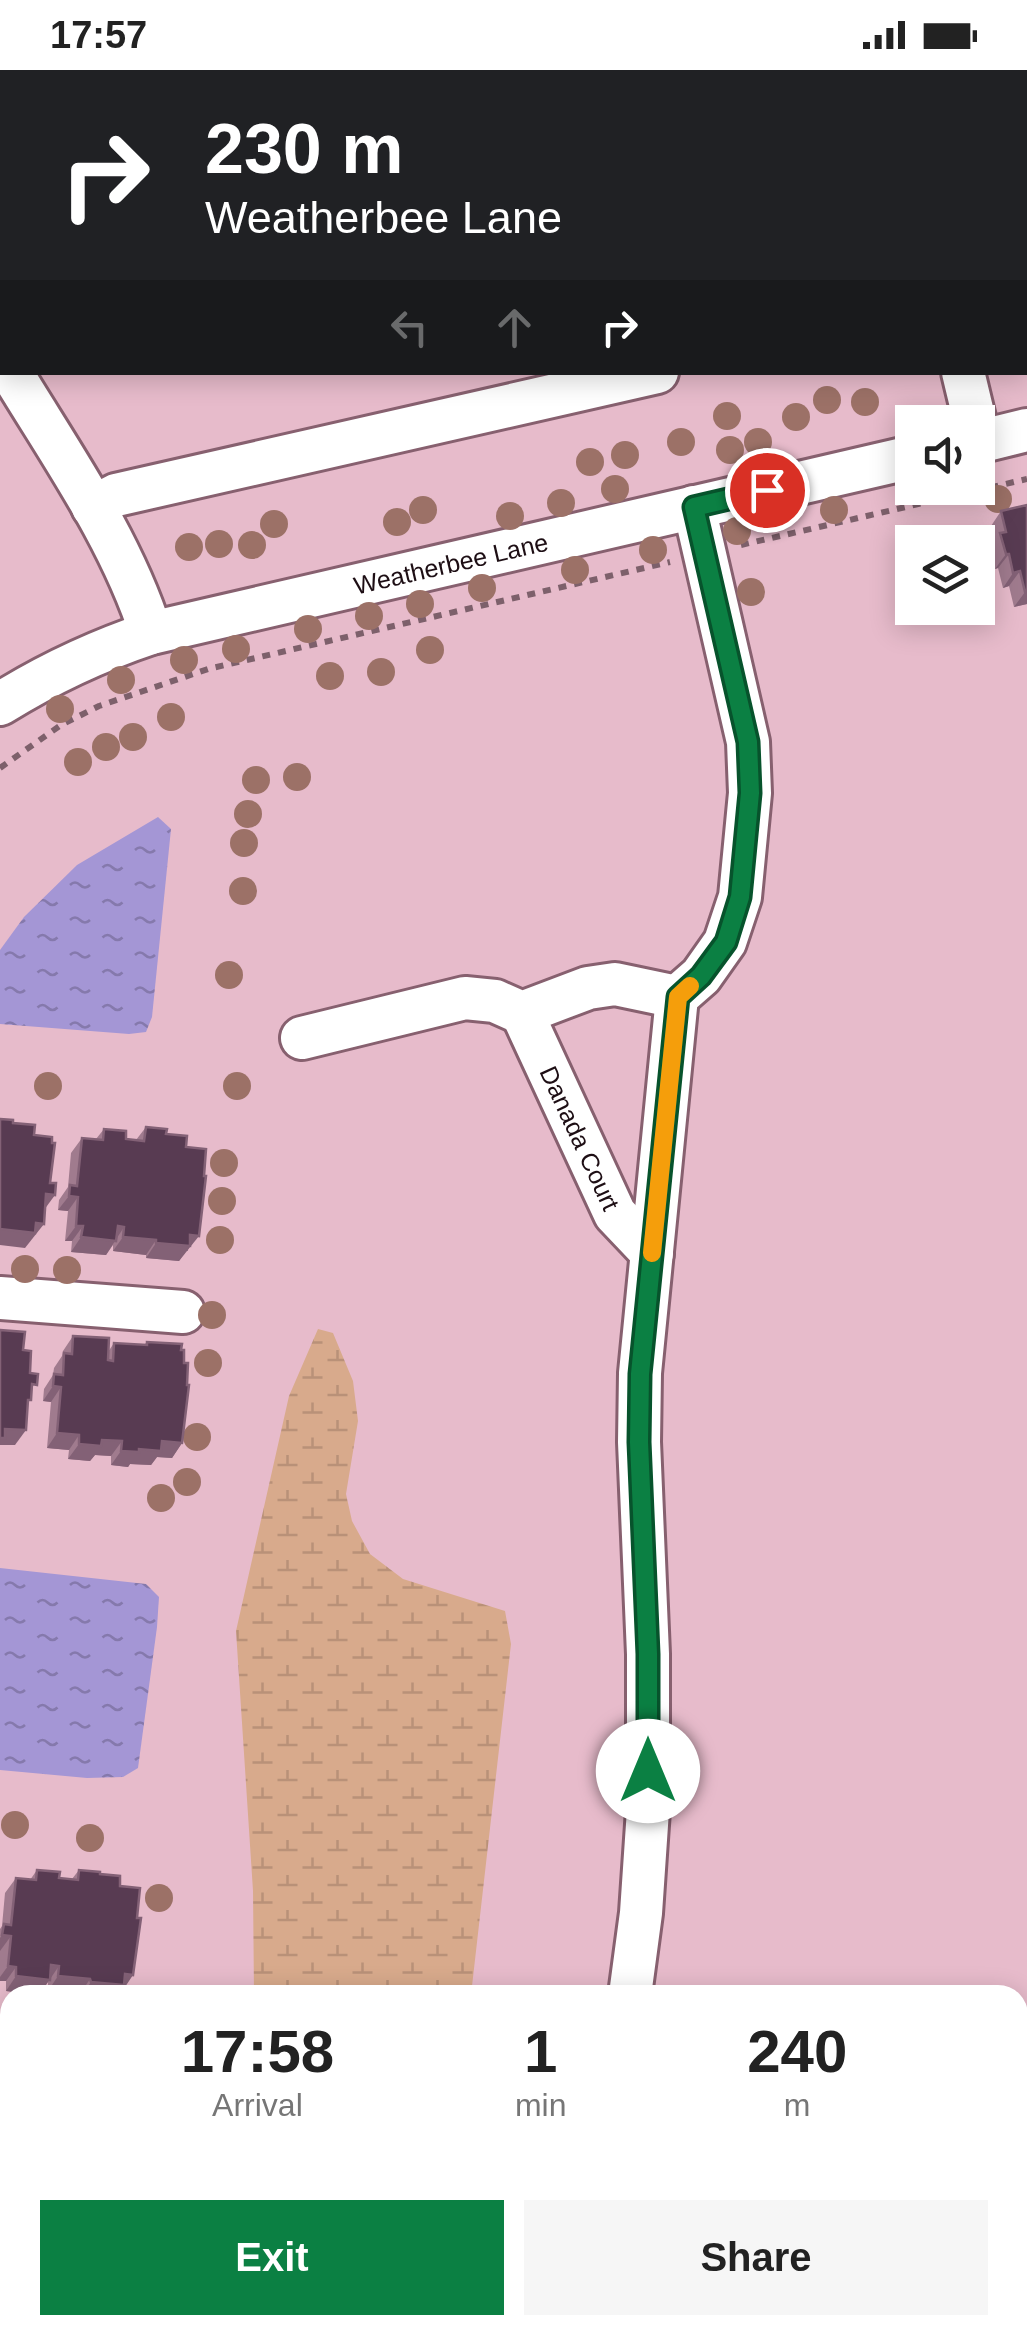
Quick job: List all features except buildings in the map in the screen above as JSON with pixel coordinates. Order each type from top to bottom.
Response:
[{"type":"street","points":[[14,375],[93,507],[138,592],[151,633]]},
{"type":"street","points":[[93,507],[116,495],[645,375]]},
{"type":"street","points":[[964,375],[970,405]]},
{"type":"street","points":[[995,433],[1027,430]]},
{"type":"street","name":"Weatherbee Lane","points":[[0,704],[78,660],[151,633],[895,460]]},
{"type":"street","points":[[302,1038],[464,998],[495,1001],[522,1014],[588,988],[615,984],[678,997],[701,976],[726,942],[740,897],[750,793],[748,742],[694,507]]},
{"type":"street","name":"Danada Court","points":[[631,1985],[648,1810],[640,1374],[678,997]]},
{"type":"street","name":"Danada Court","points":[[522,1014],[615,1214],[652,1253]]},
{"type":"street","points":[[0,1298],[183,1312]]},
{"type":"path","points":[[742,545],[1027,479]]},
{"type":"path","points":[[0,768],[61,725],[99,706],[208,669],[670,562]]},
{"type":"green space","points":[[318,1329],[333,1333],[353,1381],[358,1421],[346,1494],[352,1521],[370,1554],[403,1579],[505,1611],[511,1644],[472,1985],[254,1985],[253,1891],[236,1631],[289,1396]]},
{"type":"water","points":[[158,817],[171,829],[152,1017],[146,1032],[0,1024],[0,950],[24,917],[77,865]]},
{"type":"water","points":[[0,1568],[146,1584],[159,1597],[138,1768],[123,1777],[87,1778],[0,1770]]},
{"type":"slow traffic","points":[[652,1253],[678,997],[690,986]]},
{"type":"route","points":[[648,1771],[640,1374],[666,1094],[678,997],[701,976],[726,942],[740,897],[750,793],[748,742],[694,507],[767,490]]}]
